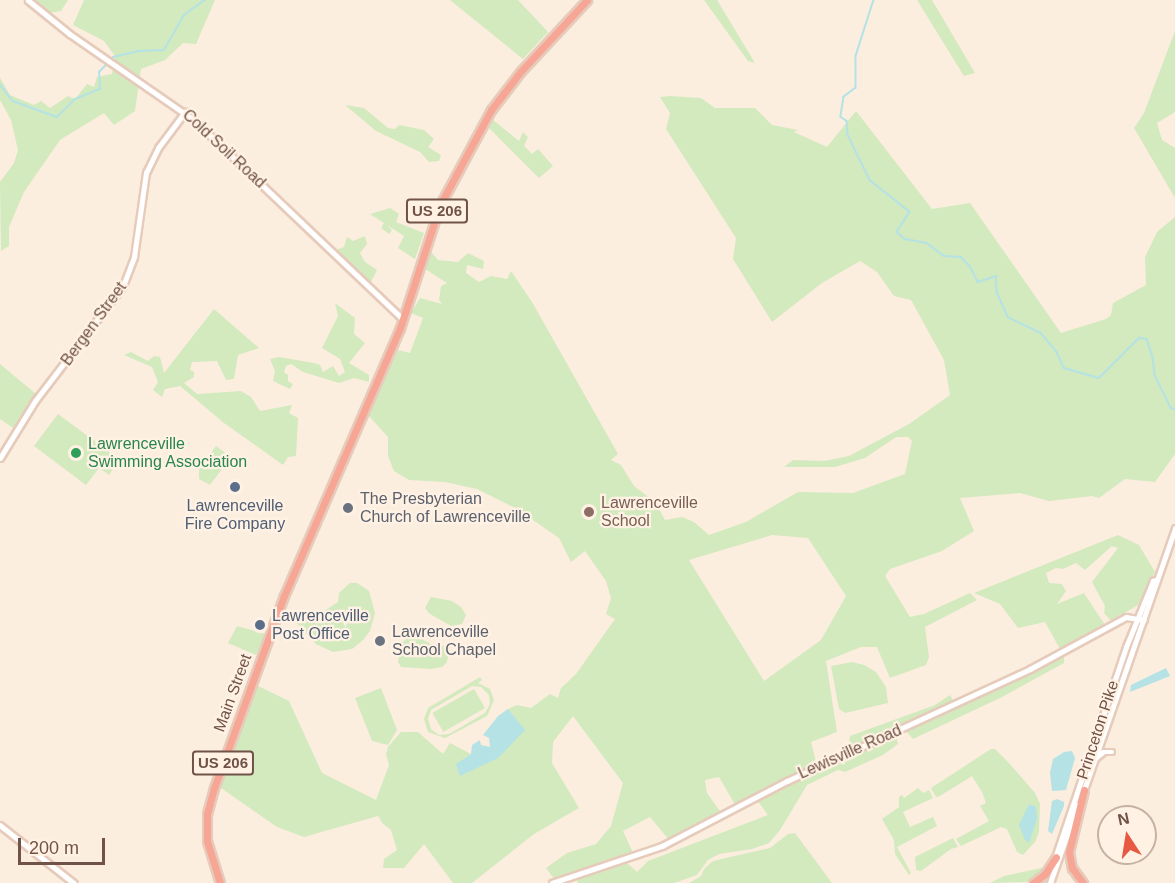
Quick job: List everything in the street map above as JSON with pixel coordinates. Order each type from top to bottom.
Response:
[{"type":"highway","name":"US 206","points":[[403,319],[436,215],[471,143],[491,110],[520,71],[587,0]]},
{"type":"highway","name":"Main Street","points":[[220,883],[209,853],[206,832],[214,788],[284,596],[403,319]]},
{"type":"highway","points":[[1083,883],[1072,868],[1069,852],[1084,790]]},
{"type":"highway","points":[[1033,883],[1045,874],[1056,857]]},
{"type":"street","name":"Cold Soil Road","points":[[28,0],[70,34],[185,112],[403,319]]},
{"type":"street","name":"Bergen Street","points":[[0,458],[35,401],[123,286],[134,257],[147,173],[158,148],[185,112]]},
{"type":"street","name":"Princeton Pike","points":[[1049,883],[1084,790],[1175,528]]},
{"type":"street","name":"Princeton Pike","points":[[1049,883],[1095,733],[1138,617],[1153,581],[1156,580]]},
{"type":"street","name":"Lewisville Road","points":[[552,883],[676,839],[787,781],[1030,669],[1126,616],[1138,617]]},
{"type":"street","points":[[1138,617],[1144,620]]},
{"type":"street","points":[[1094,759],[1103,752],[1112,752]]},
{"type":"street","points":[[0,825],[74,883]]},
{"type":"green space","points":[[33,0],[68,0],[61,11],[48,13]]},
{"type":"green space","points":[[84,0],[215,0],[196,44],[183,43],[165,60],[141,69],[135,111],[114,125],[104,113],[60,140],[24,192],[9,227],[9,246],[1,251],[0,182],[14,163],[18,150],[11,120],[0,100],[0,78],[10,95],[34,105],[41,101],[50,108],[68,96],[75,99],[87,84],[94,87],[97,77],[112,74],[115,56],[104,41],[73,25]]},
{"type":"green space","points":[[450,0],[518,0],[548,32],[523,59]]},
{"type":"green space","points":[[704,0],[717,0],[755,63],[748,61]]},
{"type":"green space","points":[[917,0],[932,0],[975,73],[964,76]]},
{"type":"green space","points":[[1175,31],[1175,112],[1157,123],[1162,140],[1175,148],[1175,198],[1134,128],[1144,113]]},
{"type":"green space","points":[[660,97],[701,98],[715,108],[755,108],[772,125],[798,130],[794,132],[827,147],[856,111],[932,209],[970,203],[1061,333],[1106,319],[1111,315],[1113,303],[1146,285],[1145,257],[1157,232],[1175,217],[1175,454],[1155,482],[1125,479],[1099,498],[1092,496],[1049,501],[1020,493],[960,498],[974,531],[942,551],[890,569],[885,576],[910,617],[924,614],[970,593],[977,600],[925,627],[929,657],[926,665],[890,678],[877,647],[861,647],[826,661],[837,732],[811,742],[817,766],[736,806],[719,777],[705,780],[707,793],[722,814],[670,841],[650,817],[623,831],[634,855],[555,880],[546,868],[567,853],[596,844],[611,826],[623,783],[573,716],[553,742],[552,763],[579,808],[534,834],[472,883],[453,883],[424,844],[404,868],[383,868],[384,859],[397,850],[391,830],[378,816],[304,837],[277,827],[221,788],[254,684],[289,701],[322,773],[376,800],[389,765],[386,754],[388,747],[401,732],[418,732],[443,754],[450,743],[471,754],[457,764],[524,730],[508,709],[517,705],[531,708],[550,694],[558,698],[561,688],[576,674],[615,619],[606,614],[611,598],[606,581],[585,551],[571,562],[559,538],[517,509],[477,489],[445,482],[409,480],[394,471],[388,456],[388,437],[368,415],[398,350],[410,353],[423,318],[411,313],[420,298],[442,304],[439,300],[441,286],[447,283],[422,267],[428,248],[438,260],[458,262],[468,253],[484,261],[483,269],[467,265],[466,273],[479,282],[491,276],[507,279],[511,271],[532,302],[618,454],[611,460],[621,465],[634,486],[655,502],[665,520],[682,517],[694,522],[709,535],[746,522],[798,492],[853,493],[905,474],[912,441],[908,437],[896,437],[865,458],[835,467],[784,467],[793,460],[824,461],[849,456],[909,424],[950,395],[944,360],[911,300],[894,296],[877,272],[860,261],[822,283],[772,322],[733,259],[736,238],[666,129],[670,113]],"holes":[[[772,535],[808,538],[846,596],[821,640],[764,681],[689,560]]]},
{"type":"green space","points":[[345,105],[364,108],[388,128],[395,129],[399,125],[424,130],[434,139],[428,147],[441,155],[439,161],[429,162],[420,152],[376,131]]},
{"type":"green space","points":[[493,120],[519,141],[523,132],[528,137],[524,146],[532,154],[538,149],[553,166],[539,178],[489,128]]},
{"type":"green space","points":[[390,208],[399,214],[396,222],[424,233],[415,259],[398,248],[404,236],[387,225],[392,230],[389,234],[381,228],[384,223],[370,214]]},
{"type":"green space","points":[[365,236],[367,244],[360,253],[365,262],[377,270],[370,284],[333,251],[344,247],[347,237],[353,241]]},
{"type":"green space","points":[[335,303],[355,318],[354,334],[365,343],[349,363],[369,375],[369,382],[354,378],[339,383],[303,372],[291,364],[286,366],[284,372],[288,375],[288,381],[293,384],[290,389],[273,381],[275,371],[270,359],[279,357],[320,365],[323,372],[333,366],[339,376],[345,372],[340,359],[322,348],[338,316]]},
{"type":"green space","points":[[214,309],[259,348],[238,355],[234,379],[226,380],[217,361],[192,362],[190,370],[194,372],[194,377],[184,383],[197,394],[241,391],[251,397],[260,411],[292,405],[289,413],[298,418],[296,456],[288,457],[283,465],[224,423],[180,386],[165,389],[162,397],[153,390],[158,382],[152,367],[124,355],[131,352],[148,361],[154,356],[160,357],[164,373]]},
{"type":"green space","points":[[0,364],[36,394],[13,428],[0,419]]},
{"type":"green space","name":"Lawrenceville Swimming Association","points":[[58,414],[119,459],[109,475],[99,468],[86,485],[34,446]]},
{"type":"green space","points":[[216,446],[231,457],[210,485],[199,479],[199,470]]},
{"type":"green space","points":[[1118,535],[1139,545],[1155,572],[1138,605],[1111,621],[1104,613],[1105,606],[1092,582],[1118,548],[1112,546],[1085,570],[1076,563],[1046,573],[1049,583],[1062,584],[1066,591],[1057,604],[1084,593],[1105,625],[1060,649],[1045,622],[1018,628],[1000,604],[974,593]]},
{"type":"green space","points":[[350,583],[357,583],[369,591],[375,613],[370,631],[363,640],[352,649],[333,652],[316,644],[289,615],[321,613],[338,602],[339,593]]},
{"type":"green space","points":[[431,597],[452,601],[461,607],[466,615],[462,624],[451,626],[430,614],[425,608]]},
{"type":"green space","points":[[237,626],[266,634],[256,655],[228,643]]},
{"type":"green space","points":[[418,637],[431,644],[445,646],[449,650],[447,662],[442,667],[431,669],[401,667],[398,662],[401,644],[406,639]]},
{"type":"green space","points":[[1064,655],[1064,663],[1002,697],[913,739],[906,731]]},
{"type":"green space","points":[[852,662],[864,665],[876,672],[886,687],[888,703],[845,713],[839,709],[831,666]]},
{"type":"green space","points":[[480,677],[482,680],[478,683],[490,689],[494,700],[487,716],[445,738],[428,732],[424,719],[428,708]],"holes":[[[472,686],[481,687],[489,695],[490,704],[485,713],[449,734],[439,735],[431,729],[428,719],[431,710]]]},
{"type":"green space","points":[[381,688],[397,730],[388,745],[372,741],[355,698]]},
{"type":"green space","points":[[474,689],[485,708],[443,732],[432,713]]},
{"type":"green space","points":[[950,695],[955,704],[848,750],[850,736],[935,705]]},
{"type":"green space","points":[[896,736],[898,744],[883,755],[845,772],[838,770],[807,785],[780,830],[769,843],[752,849],[719,854],[708,860],[697,875],[674,883],[578,883],[575,876],[625,861],[637,872],[648,861],[768,815],[757,800]]},
{"type":"green space","points":[[991,749],[995,749],[1009,763],[1035,793],[1040,804],[1039,832],[1035,842],[1023,855],[1017,852],[1007,829],[1001,827],[961,846],[956,839],[989,821],[980,806],[986,803],[982,792],[972,776],[940,796],[936,797],[931,788]]},
{"type":"green space","points":[[918,788],[923,793],[929,790],[933,798],[903,812],[910,827],[933,817],[937,826],[897,847],[911,873],[909,875],[895,854],[894,840],[882,819],[899,807],[899,797],[902,795],[904,798]]},
{"type":"green space","points":[[795,833],[832,883],[689,883],[701,876],[704,869],[713,861],[770,848],[788,834]]},
{"type":"green space","points":[[953,838],[958,847],[951,849],[921,871],[916,870],[915,857]]},
{"type":"green space","points":[[1046,867],[1027,882],[990,883],[1004,876]]},
{"type":"water","points":[[1166,668],[1170,676],[1130,692],[1131,685]]},
{"type":"water","points":[[508,709],[525,730],[498,758],[460,776],[456,764],[471,754],[472,745],[480,740],[481,745],[490,747],[489,738],[483,735],[498,716]]},
{"type":"water","points":[[1072,751],[1075,758],[1066,790],[1052,791],[1050,773],[1053,759],[1064,752]]},
{"type":"water","points":[[1057,799],[1064,802],[1064,806],[1052,834],[1048,831],[1052,801]]},
{"type":"water","points":[[1029,804],[1036,807],[1037,819],[1029,843],[1025,840],[1019,825]]},
{"type":"waterway","points":[[113,57],[138,51],[164,50],[184,15],[205,0]]},
{"type":"waterway","points":[[874,0],[856,56],[856,88],[844,97],[841,117],[847,121],[848,135],[870,180],[910,212],[897,232],[905,239],[927,243],[944,256],[961,257],[970,266],[978,282],[996,276],[997,292],[1008,317],[1041,333],[1057,352],[1064,368],[1099,378],[1139,338],[1147,339],[1153,357],[1155,375],[1171,408],[1175,409]]},
{"type":"waterway","points":[[0,84],[13,101],[57,117],[75,99],[100,89],[99,72],[107,64]]},
{"type":"place","name":"Lawrenceville Swimming Association","points":[[76,453]]},
{"type":"place","name":"Lawrenceville Fire Company","points":[[235,487]]},
{"type":"place","name":"The Presbyterian Church of Lawrenceville","points":[[348,508]]},
{"type":"place","name":"Lawrenceville School","points":[[589,512]]},
{"type":"place","name":"Lawrenceville Post Office","points":[[260,625]]},
{"type":"place","name":"Lawrenceville School Chapel","points":[[380,641]]}]
